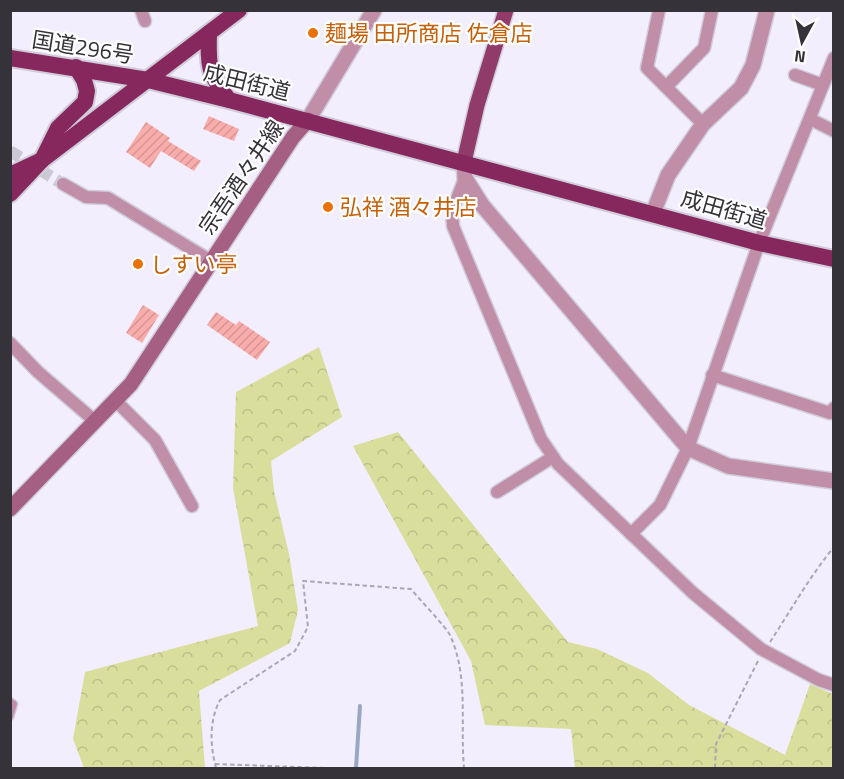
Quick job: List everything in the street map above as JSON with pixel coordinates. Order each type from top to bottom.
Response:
[{"type":"highway","points":[[10,194],[42,160],[239,10]]},
{"type":"highway","points":[[209,33],[208,62],[212,79],[229,100]]},
{"type":"highway","name":"国道296号","points":[[10,58],[148,80]]},
{"type":"highway","points":[[10,175],[42,160],[58,128],[85,102],[87,92],[84,80],[76,67]]},
{"type":"highway","name":"成田街道","points":[[148,80],[308,120],[465,170],[653,213],[759,243],[834,259]]},
{"type":"main road","points":[[465,170],[477,105],[506,10]]},
{"type":"main road","name":"宗吾酒々井線","points":[[10,509],[117,402],[131,384],[293,137],[308,120]]},
{"type":"street","points":[[308,120],[374,10]]},
{"type":"street","points":[[659,10],[647,68],[703,124]]},
{"type":"street","points":[[666,87],[704,48],[712,10]]},
{"type":"street","points":[[653,213],[668,175],[703,124],[741,88],[753,65],[767,10]]},
{"type":"street","points":[[631,534],[660,505],[688,448],[759,243],[834,58]]},
{"type":"street","points":[[795,75],[824,85]]},
{"type":"street","points":[[810,119],[834,131]]},
{"type":"street","points":[[465,170],[482,206],[688,448],[728,466],[834,481]]},
{"type":"street","points":[[465,170],[452,211],[453,226],[540,439],[553,457],[693,593],[761,649],[819,680],[834,685]]},
{"type":"street","points":[[63,184],[86,197],[108,198],[211,261]]},
{"type":"street","points":[[10,343],[38,372],[96,422]]},
{"type":"street","points":[[712,375],[830,413],[834,408]]},
{"type":"street","points":[[117,402],[155,440],[192,506]]},
{"type":"street","points":[[496,492],[553,457]]},
{"type":"lane","points":[[10,701],[14,704],[10,717]]},
{"type":"path","points":[[326,768],[215,766],[212,724],[220,700],[295,651],[308,627],[303,581],[411,589],[450,633],[464,688],[461,730],[464,768]]},
{"type":"green space","points":[[319,347],[342,417],[271,461],[274,491],[289,554],[298,610],[290,643],[199,691],[205,768],[84,768],[73,739],[85,672],[258,626],[233,488],[236,392]]},
{"type":"green space","points":[[398,432],[568,642],[597,649],[648,673],[689,705],[785,755],[810,684],[833,694],[833,768],[575,768],[571,729],[485,725],[471,661],[353,446]]},
{"type":"building","points":[[209,116],[239,129],[234,141],[203,129]]},
{"type":"building","points":[[146,122],[170,138],[168,141],[201,161],[194,171],[161,151],[150,168],[126,152]]},
{"type":"building","points":[[143,305],[159,315],[142,343],[126,333]]},
{"type":"building","points":[[216,312],[236,325],[239,321],[270,342],[257,360],[207,325]]},
{"type":"waterway","points":[[356,768],[360,706]]},
{"type":"tunnel","points":[[10,151],[63,184]]},
{"type":"place","name":"麺場 田所商店 佐倉店","points":[[313,33]]},
{"type":"place","name":"弘祥 酒々井店","points":[[328,207]]},
{"type":"place","name":"しすい亭","points":[[138,264]]}]
